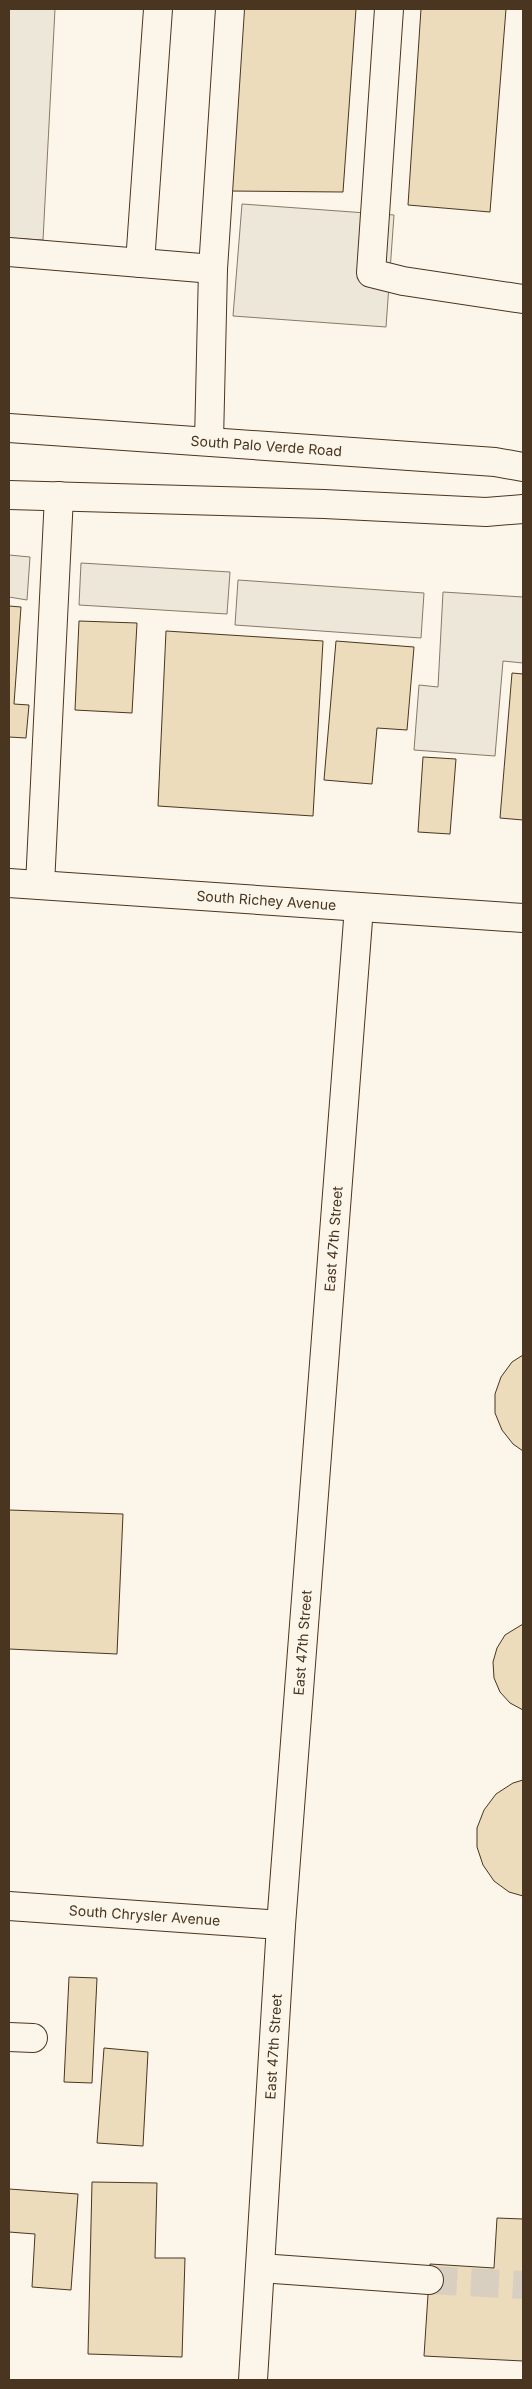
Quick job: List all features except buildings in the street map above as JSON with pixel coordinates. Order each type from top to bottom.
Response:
[{"type":"street","points":[[140,263],[158,9]]},
{"type":"street","points":[[209,441],[213,269],[230,9]]},
{"type":"street","points":[[389,9],[371,273],[403,281],[523,300]]},
{"type":"street","points":[[9,252],[213,269]]},
{"type":"street","name":"South Palo Verde Road","points":[[9,428],[495,462],[523,467]]},
{"type":"street","points":[[9,495],[324,504],[486,512],[523,509]]},
{"type":"street","points":[[40,885],[59,496]]},
{"type":"street","name":"South Richey Avenue","points":[[9,883],[523,918]]},
{"type":"street","name":"East 47th Street","points":[[253,2380],[281,1925],[359,907]]},
{"type":"street","name":"South Chrysler Avenue","points":[[9,1906],[281,1925]]},
{"type":"street","points":[[260,2268],[429,2280]]},
{"type":"shaded area","points":[[9,9],[55,9],[43,240],[9,238]]},
{"type":"shaded area","points":[[242,204],[394,215],[386,327],[233,316]]},
{"type":"shaded area","points":[[9,555],[30,557],[27,600],[9,597]]},
{"type":"shaded area","points":[[81,563],[230,572],[227,614],[79,605]]},
{"type":"shaded area","points":[[238,580],[424,593],[421,638],[235,625]]},
{"type":"shaded area","points":[[443,592],[523,597],[523,663],[503,661],[495,756],[414,750],[419,685],[438,687]]},
{"type":"tunnel","points":[[429,2280],[523,2285]]}]
